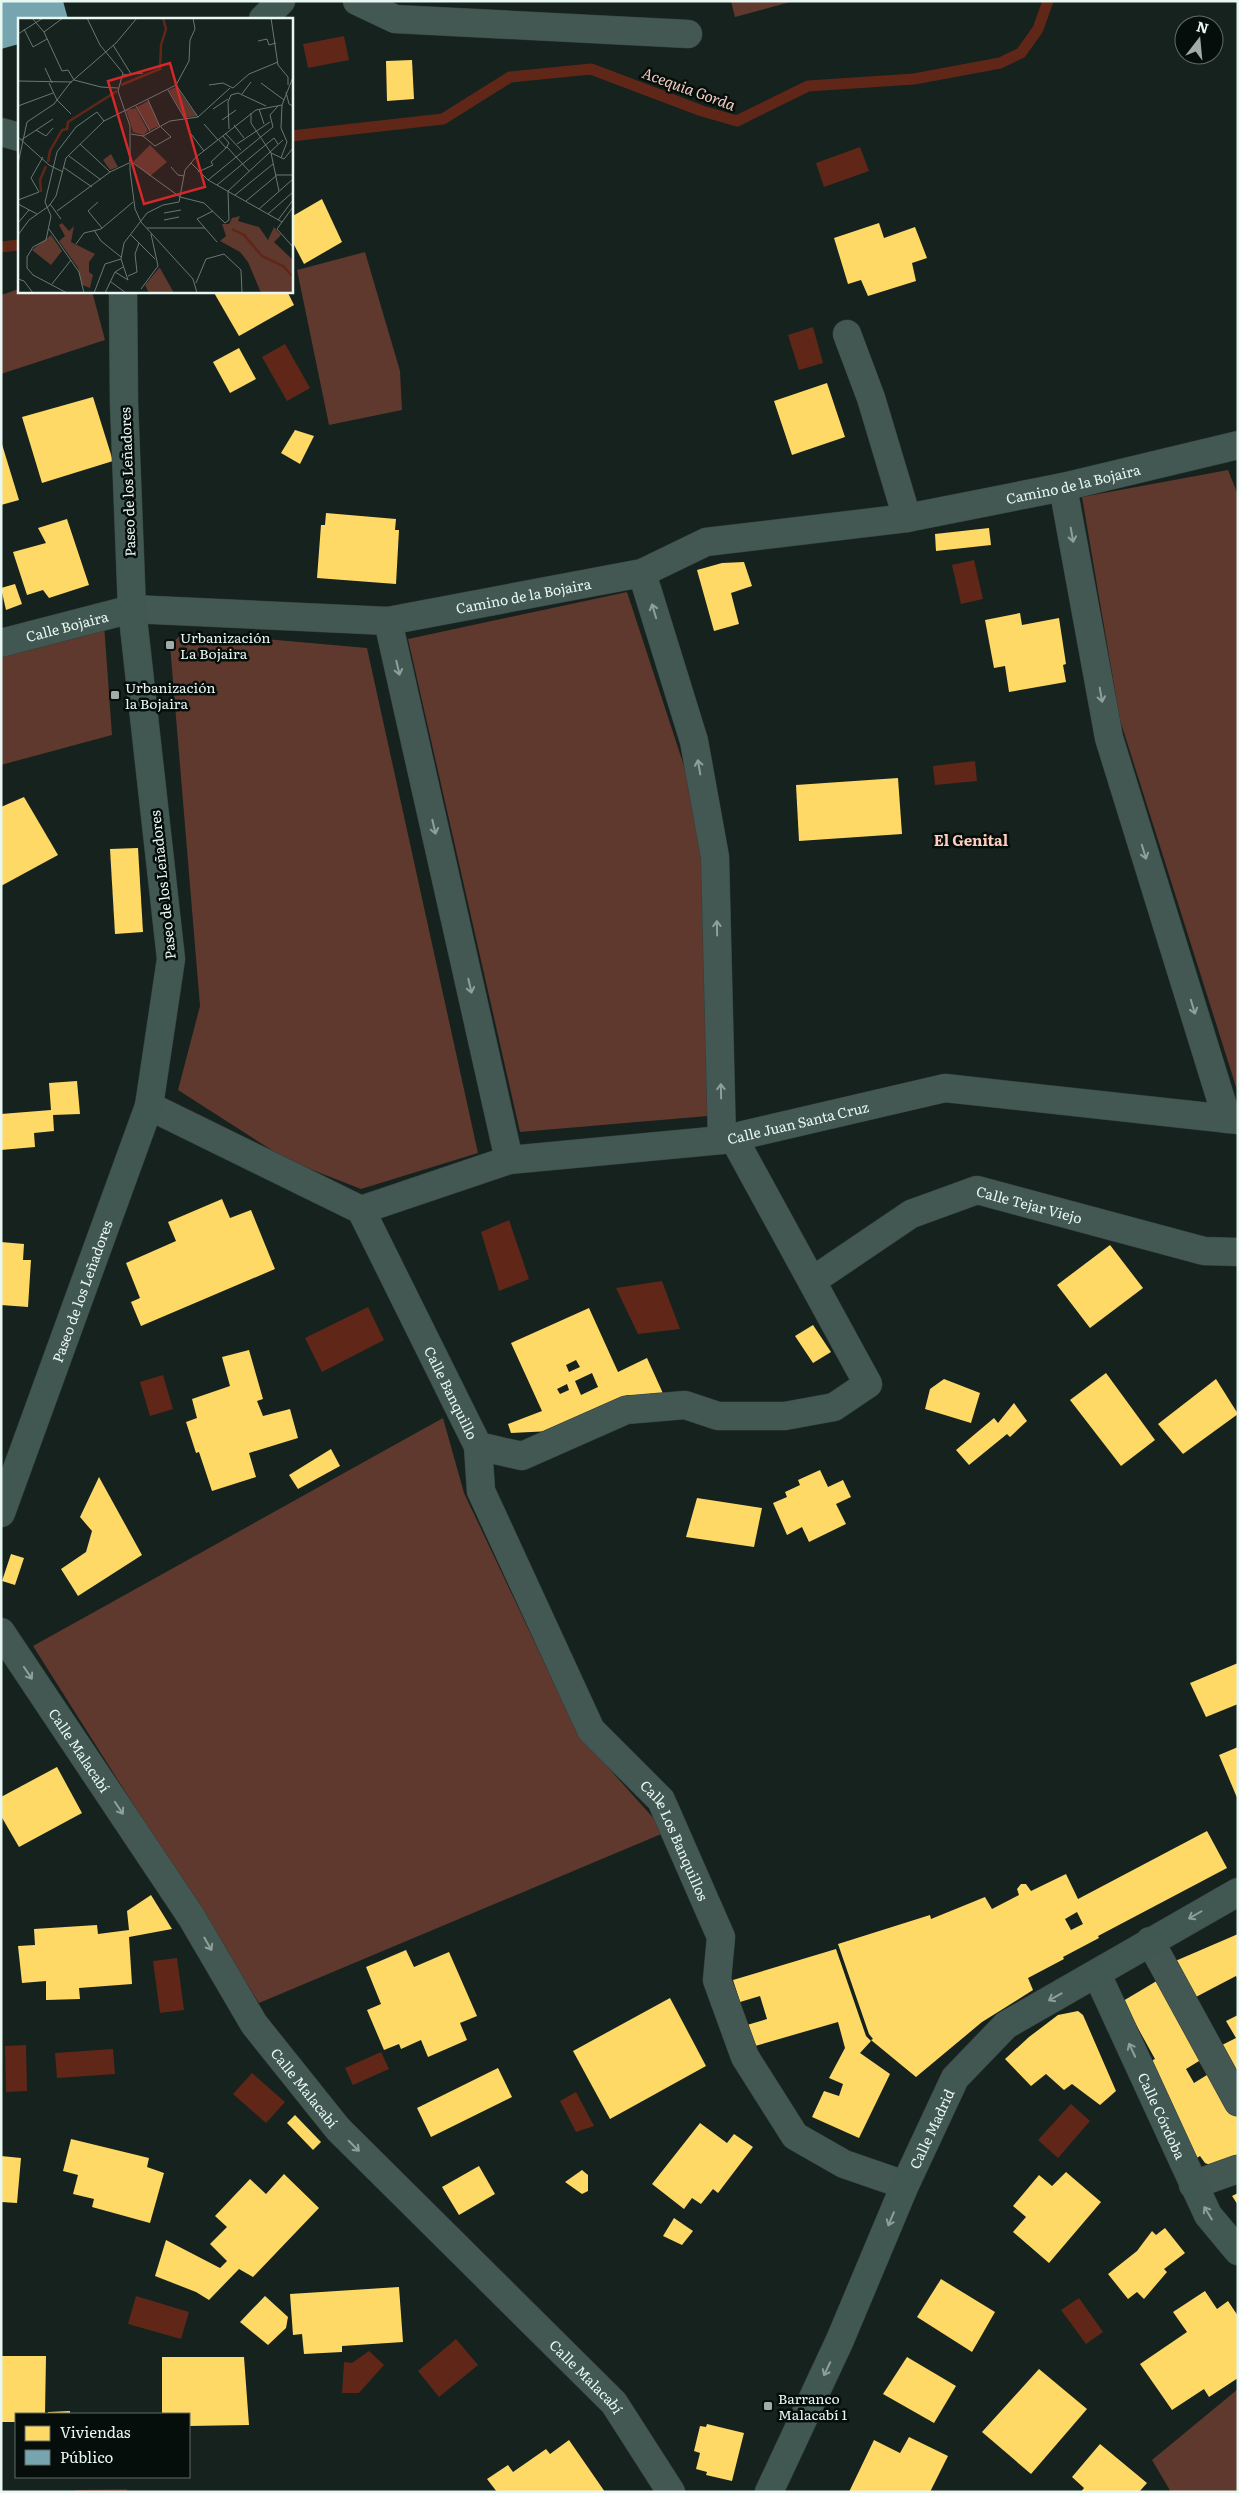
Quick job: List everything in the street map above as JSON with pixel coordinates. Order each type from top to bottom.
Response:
[{"type":"street","points":[[264,18],[281,1]]},
{"type":"street","points":[[357,1],[394,19],[688,34]]},
{"type":"street","points":[[1,132],[18,137]]},
{"type":"street","name":"Paseo de los Leñadores","points":[[1,1513],[148,1106],[171,959],[132,609],[124,403],[123,292]]},
{"type":"street","points":[[847,334],[871,398],[907,518]]},
{"type":"street","name":"Camino de la Bojaira","points":[[132,609],[388,621],[642,573],[706,542],[907,518],[1064,488],[1238,445]]},
{"type":"street","points":[[1064,488],[1109,738],[1233,1119]]},
{"type":"street","points":[[642,573],[694,741],[715,857],[727,1138],[812,1280]]},
{"type":"street","name":"Calle Bojaira","points":[[1,643],[132,609]]},
{"type":"street","points":[[388,621],[509,1160]]},
{"type":"street","name":"Calle Juan Santa Cruz","points":[[361,1210],[509,1160],[727,1138],[945,1088],[1233,1119]]},
{"type":"street","points":[[148,1106],[361,1210]]},
{"type":"street","name":"Calle Tejar Viejo","points":[[812,1280],[912,1214],[976,1190],[1204,1251],[1238,1252]]},
{"type":"street","name":"Calle Banquillo","points":[[361,1210],[478,1446],[522,1456],[626,1410],[685,1405],[718,1416],[785,1416],[834,1406],[868,1384],[812,1280]]},
{"type":"street","name":"Calle Los Banquillos","points":[[478,1446],[481,1491],[591,1730],[660,1800],[721,1937],[717,1980],[744,2057],[796,2136],[844,2164],[905,2185]]},
{"type":"street","name":"Calle Malacabí","points":[[1,1632],[192,1918],[254,2024],[338,2129],[614,2403],[670,2492]]},
{"type":"street","name":"Calle Madrid","points":[[769,2492],[840,2340],[905,2185],[955,2078],[1006,2024],[1238,1892]]},
{"type":"street","points":[[1150,1941],[1238,2102]]},
{"type":"street","name":"Calle Córdoba","points":[[1096,1974],[1208,2215],[1238,2252]]},
{"type":"street","points":[[1194,2185],[1238,2169]]},
{"type":"shaded area","points":[[731,1],[794,1],[735,17]]},
{"type":"shaded area","points":[[344,36],[349,60],[308,68],[303,44]]},
{"type":"shaded area","points":[[860,147],[869,171],[824,187],[816,163]]},
{"type":"shaded area","points":[[365,252],[400,371],[402,410],[329,425],[297,270]]},
{"type":"shaded area","points":[[18,289],[18,292],[92,292],[105,340],[1,374],[1,295]]},
{"type":"shaded area","points":[[813,327],[823,363],[799,370],[788,335]]},
{"type":"shaded area","points":[[285,344],[310,388],[287,401],[262,357]]},
{"type":"shaded area","points":[[1228,470],[1238,495],[1238,1093],[1120,720],[1082,497]]},
{"type":"shaded area","points":[[974,560],[983,599],[961,604],[952,565]]},
{"type":"shaded area","points":[[627,592],[686,772],[705,875],[708,1116],[520,1132],[408,639]]},
{"type":"shaded area","points":[[104,624],[112,735],[1,765],[1,651]]},
{"type":"shaded area","points":[[184,632],[367,648],[478,1153],[361,1189],[287,1160],[178,1090],[200,1006],[170,645]]},
{"type":"shaded area","points":[[975,761],[977,781],[935,785],[933,766]]},
{"type":"shaded area","points":[[509,1220],[529,1279],[499,1291],[481,1232]]},
{"type":"shaded area","points":[[662,1281],[680,1329],[638,1334],[616,1288]]},
{"type":"shaded area","points":[[368,1307],[384,1340],[322,1372],[305,1338]]},
{"type":"shaded area","points":[[163,1375],[173,1409],[150,1416],[140,1382]]},
{"type":"shaded area","points":[[443,1418],[464,1493],[578,1734],[666,1832],[259,2003],[33,1646]]},
{"type":"shaded area","points":[[177,1958],[184,2010],[160,2013],[153,1961]]},
{"type":"shaded area","points":[[26,2045],[27,2091],[6,2092],[5,2046]]},
{"type":"shaded area","points":[[113,2049],[115,2074],[57,2078],[55,2053]]},
{"type":"shaded area","points":[[381,2052],[389,2069],[353,2085],[345,2068]]},
{"type":"shaded area","points":[[252,2073],[285,2102],[266,2123],[233,2094]]},
{"type":"shaded area","points":[[576,2092],[594,2126],[576,2132],[560,2101]]},
{"type":"shaded area","points":[[1071,2104],[1090,2121],[1058,2158],[1038,2140]]},
{"type":"shaded area","points":[[136,2296],[189,2312],[181,2339],[128,2324]]},
{"type":"shaded area","points":[[1079,2298],[1103,2332],[1086,2344],[1061,2310]]},
{"type":"shaded area","points":[[456,2339],[478,2365],[439,2397],[418,2371]]},
{"type":"shaded area","points":[[369,2351],[384,2365],[359,2393],[342,2393],[344,2362],[352,2363]]},
{"type":"shaded area","points":[[1238,2389],[1238,2492],[1171,2492],[1152,2460]]},
{"type":"shaded area","points":[[127,2489],[127,2492],[75,2492],[75,2490]]},
{"type":"building: Viviendas","points":[[412,60],[414,99],[387,101],[386,61]]},
{"type":"building: Viviendas","points":[[322,199],[342,242],[304,264],[292,241],[292,216]]},
{"type":"building: Viviendas","points":[[879,223],[884,238],[915,227],[927,258],[912,263],[916,281],[868,296],[861,280],[848,284],[834,238]]},
{"type":"building: Viviendas","points":[[214,292],[288,292],[294,305],[239,336]]},
{"type":"building: Viviendas","points":[[239,348],[256,379],[230,393],[213,362]]},
{"type":"building: Viviendas","points":[[827,383],[845,437],[792,455],[774,401]]},
{"type":"building: Viviendas","points":[[93,397],[113,461],[42,483],[22,417]]},
{"type":"building: Viviendas","points":[[295,430],[314,436],[300,464],[281,453]]},
{"type":"building: Viviendas","points":[[1,441],[19,500],[1,505]]},
{"type":"building: Viviendas","points":[[326,513],[396,519],[395,530],[399,530],[396,584],[317,578],[321,525],[325,525]]},
{"type":"building: Viviendas","points":[[67,519],[89,585],[49,598],[43,590],[27,595],[13,552],[46,543],[38,528]]},
{"type":"building: Viviendas","points":[[989,528],[991,545],[936,551],[935,534]]},
{"type":"building: Viviendas","points":[[744,562],[752,586],[731,593],[739,624],[714,631],[697,570],[722,563]]},
{"type":"building: Viviendas","points":[[15,584],[22,604],[6,610],[1,588]]},
{"type":"building: Viviendas","points":[[1020,613],[1022,625],[1059,618],[1066,664],[1063,665],[1066,682],[1009,692],[1005,666],[994,668],[985,620]]},
{"type":"building: Viviendas","points":[[898,778],[902,834],[799,841],[796,785]]},
{"type":"building: Viviendas","points":[[24,797],[58,855],[1,886],[1,807]]},
{"type":"building: Viviendas","points":[[138,848],[143,932],[115,934],[110,849]]},
{"type":"building: Viviendas","points":[[77,1081],[80,1114],[53,1115],[54,1131],[34,1133],[35,1147],[1,1150],[1,1114],[51,1110],[49,1083]]},
{"type":"building: Viviendas","points":[[222,1199],[230,1218],[251,1210],[275,1269],[141,1326],[131,1302],[140,1298],[126,1263],[176,1241],[168,1222]]},
{"type":"building: Viviendas","points":[[1,1242],[24,1244],[23,1260],[31,1260],[28,1307],[1,1305]]},
{"type":"building: Viviendas","points":[[1110,1245],[1143,1288],[1090,1328],[1057,1285]]},
{"type":"building: Viviendas","points":[[589,1308],[618,1372],[647,1358],[666,1400],[628,1395],[551,1431],[511,1433],[508,1424],[542,1411],[511,1343]],"holes":[[[576,1360],[580,1367],[569,1372],[566,1365]],[[592,1373],[598,1387],[581,1395],[575,1381]],[[567,1384],[569,1390],[560,1394],[557,1389]]]},
{"type":"building: Viviendas","points":[[813,1325],[831,1352],[813,1363],[795,1336]]},
{"type":"building: Viviendas","points":[[249,1350],[263,1399],[257,1401],[263,1416],[290,1409],[298,1438],[249,1453],[256,1477],[212,1491],[199,1452],[196,1453],[186,1422],[197,1418],[192,1399],[230,1386],[222,1357]]},
{"type":"building: Viviendas","points":[[1106,1373],[1155,1440],[1121,1466],[1070,1400]]},
{"type":"building: Viviendas","points":[[944,1379],[980,1393],[971,1423],[925,1409],[930,1389]]},
{"type":"building: Viviendas","points":[[1216,1379],[1238,1414],[1183,1454],[1158,1424]]},
{"type":"building: Viviendas","points":[[1014,1403],[1027,1421],[1010,1437],[1007,1434],[969,1465],[956,1450],[994,1418],[998,1423]]},
{"type":"building: Viviendas","points":[[331,1449],[340,1466],[298,1489],[289,1475]]},
{"type":"building: Viviendas","points":[[820,1470],[828,1487],[843,1480],[851,1497],[836,1504],[846,1524],[809,1542],[802,1527],[787,1535],[773,1503],[787,1497],[785,1492],[800,1485],[798,1480]]},
{"type":"building: Viviendas","points":[[99,1477],[142,1555],[78,1596],[61,1569],[86,1552],[92,1531],[80,1517]]},
{"type":"building: Viviendas","points":[[697,1498],[762,1508],[754,1547],[686,1537]]},
{"type":"building: Viviendas","points":[[11,1554],[24,1558],[15,1585],[2,1581]]},
{"type":"building: Viviendas","points":[[1238,1663],[1238,1704],[1206,1717],[1190,1683]]},
{"type":"building: Viviendas","points":[[1238,1747],[1238,1800],[1219,1755]]},
{"type":"building: Viviendas","points":[[57,1767],[82,1813],[19,1847],[1,1816],[1,1797]]},
{"type":"building: Viviendas","points":[[1207,1831],[1227,1868],[1098,1936],[1099,1938],[1063,1957],[1064,1959],[1028,1978],[1033,1990],[982,2022],[916,2077],[871,2040],[873,2039],[869,2034],[838,1944],[930,1915],[931,1919],[985,1897],[992,1909],[1019,1895],[1017,1889],[1021,1884],[1026,1884],[1031,1891],[1066,1874],[1078,1899]],"holes":[[[1077,1912],[1083,1924],[1071,1930],[1065,1919]]]},
{"type":"building: Viviendas","points":[[151,1895],[172,1929],[129,1937],[132,1984],[79,1988],[80,1999],[46,2000],[46,1981],[22,1983],[18,1946],[35,1945],[34,1929],[97,1925],[98,1934],[129,1930],[127,1911]]},
{"type":"building: Viviendas","points":[[1238,1934],[1238,1979],[1236,1976],[1194,1998],[1173,1962]]},
{"type":"building: Viviendas","points":[[836,1949],[866,2036],[871,2041],[860,2053],[890,2074],[859,2138],[812,2117],[824,2091],[839,2096],[843,2084],[829,2078],[845,2048],[838,2022],[755,2046],[747,2025],[767,2019],[760,1996],[740,2002],[733,1980]]},
{"type":"building: Viviendas","points":[[406,1950],[414,1967],[449,1952],[477,2016],[460,2023],[467,2040],[428,2057],[421,2040],[401,2049],[399,2044],[384,2050],[367,2010],[381,2004],[366,1967]]},
{"type":"building: Viviendas","points":[[1160,1979],[1238,2112],[1238,2158],[1218,2168],[1205,2163],[1200,2156],[1195,2159],[1147,2063],[1155,2059],[1123,2001]],"holes":[[[1199,2061],[1207,2075],[1194,2083],[1186,2069]]]},
{"type":"building: Viviendas","points":[[670,1998],[706,2066],[610,2119],[573,2051]]},
{"type":"building: Viviendas","points":[[1078,2011],[1083,2015],[1116,2091],[1100,2105],[1072,2084],[1064,2090],[1046,2074],[1031,2086],[1005,2059],[1029,2037],[1058,2015]]},
{"type":"building: Viviendas","points":[[1238,2015],[1238,2092],[1216,2048],[1236,2038],[1226,2021]]},
{"type":"building: Viviendas","points":[[498,2068],[512,2097],[431,2137],[417,2108]]},
{"type":"building: Viviendas","points":[[295,2115],[321,2142],[313,2150],[287,2123]]},
{"type":"building: Viviendas","points":[[700,2123],[727,2143],[734,2134],[753,2147],[718,2193],[713,2189],[701,2204],[692,2198],[684,2209],[652,2184]]},
{"type":"building: Viviendas","points":[[71,2139],[149,2158],[147,2167],[164,2173],[150,2223],[92,2207],[94,2199],[73,2194],[78,2175],[63,2171]]},
{"type":"building: Viviendas","points":[[1,2156],[21,2158],[17,2203],[1,2202]]},
{"type":"building: Viviendas","points":[[479,2166],[495,2194],[459,2215],[442,2187]]},
{"type":"building: Viviendas","points":[[582,2170],[588,2175],[588,2191],[582,2194],[565,2182]]},
{"type":"building: Viviendas","points":[[1066,2172],[1101,2202],[1049,2263],[1013,2232],[1026,2217],[1013,2206],[1039,2175],[1052,2186]]},
{"type":"building: Viviendas","points":[[284,2174],[319,2208],[253,2277],[239,2269],[209,2300],[196,2292],[155,2276],[166,2240],[220,2268],[227,2261],[210,2244],[227,2227],[215,2216],[250,2179],[266,2194]]},
{"type":"building: Viviendas","points":[[1238,2193],[1238,2205],[1232,2196]]},
{"type":"building: Viviendas","points":[[674,2218],[693,2231],[682,2245],[663,2236]]},
{"type":"building: Viviendas","points":[[1165,2228],[1185,2253],[1164,2269],[1167,2272],[1144,2299],[1137,2292],[1128,2299],[1108,2274],[1137,2251],[1152,2231],[1156,2235]]},
{"type":"building: Viviendas","points":[[941,2279],[995,2312],[972,2352],[917,2317]]},
{"type":"building: Viviendas","points":[[399,2287],[403,2342],[342,2346],[342,2352],[304,2354],[302,2334],[293,2335],[290,2294]]},
{"type":"building: Viviendas","points":[[1205,2291],[1217,2309],[1228,2301],[1238,2316],[1238,2378],[1209,2397],[1204,2389],[1172,2410],[1140,2364],[1187,2332],[1173,2312]]},
{"type":"building: Viviendas","points":[[265,2296],[288,2317],[286,2328],[268,2345],[240,2322]]},
{"type":"building: Viviendas","points":[[1,2356],[46,2356],[45,2413],[15,2413],[15,2422],[1,2422]]},
{"type":"building: Viviendas","points":[[162,2357],[244,2357],[249,2425],[190,2426],[190,2413],[162,2413]]},
{"type":"building: Viviendas","points":[[907,2357],[956,2386],[934,2423],[883,2394]]},
{"type":"building: Viviendas","points":[[1039,2369],[1087,2409],[1031,2474],[982,2432]]},
{"type":"building: Viviendas","points":[[70,2411],[70,2413],[48,2413]]},
{"type":"building: Viviendas","points":[[707,2424],[744,2433],[732,2481],[706,2475],[707,2472],[696,2469],[700,2453],[694,2451],[700,2426],[706,2427]]},
{"type":"building: Viviendas","points":[[909,2437],[948,2456],[930,2492],[849,2492],[874,2440],[900,2453]]},
{"type":"building: Viviendas","points":[[569,2440],[605,2492],[497,2492],[487,2479],[508,2465],[513,2472],[546,2449],[550,2454]]},
{"type":"building: Viviendas","points":[[1100,2444],[1147,2483],[1139,2492],[1081,2492],[1084,2488],[1072,2477]]},
{"type":"building: Público","points":[[1,1],[63,1],[68,18],[18,18],[18,44],[1,49]]},
{"type":"waterway","name":"Acequia Gorda","points":[[292,136],[443,119],[510,77],[591,69],[702,111],[737,121],[808,86],[914,79],[1000,63],[1021,53],[1038,29],[1048,1]]},
{"type":"waterway","name":"Acequia Gorda","points":[[1,247],[18,245]]},
{"type":"place","name":"Urbanización La Bojaira","points":[[170,645]]},
{"type":"place","name":"Urbanización la Bojaira","points":[[115,695]]},
{"type":"place","name":"Barranco Malacabí 1","points":[[768,2406]]},
{"type":"district","name":"El Genital","points":[[971,839]]}]
